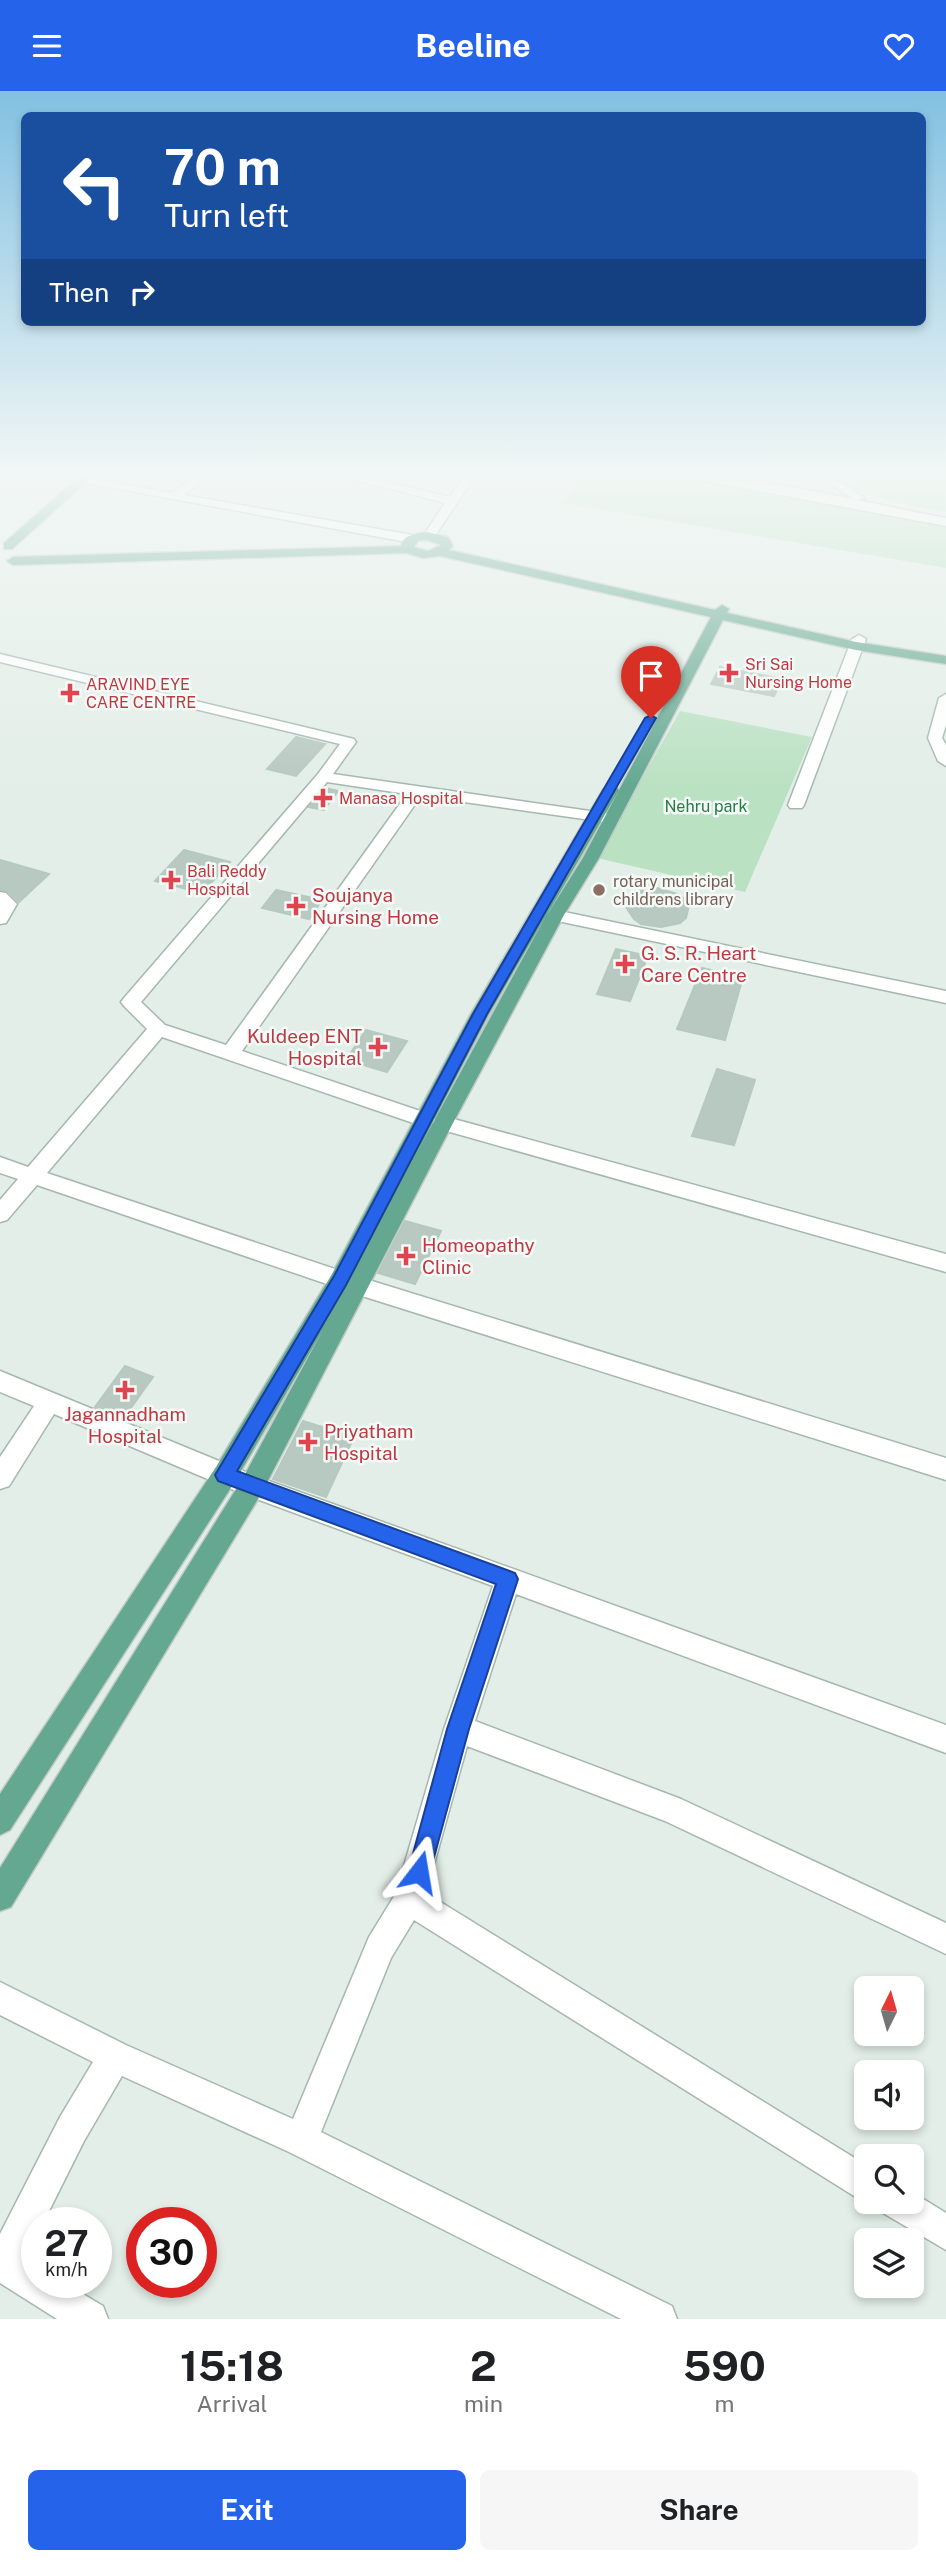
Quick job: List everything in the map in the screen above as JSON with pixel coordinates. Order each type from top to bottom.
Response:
[{"type":"main road","points":[[577,580],[946,660]]},
{"type":"main road","points":[[0,1896],[252,1486],[350,1283],[434,1122],[547,914],[591,857],[604,817],[716,612]]},
{"type":"main road","points":[[858,642],[946,652]]},
{"type":"main road","points":[[0,1820],[350,1283]]},
{"type":"street","points":[[796,805],[858,642]]},
{"type":"street","points":[[0,658],[349,742],[323,777],[130,1002],[158,1029],[434,1122],[946,1263]]},
{"type":"street","points":[[946,698],[934,738],[946,761]]},
{"type":"street","points":[[323,777],[604,817]]},
{"type":"street","points":[[230,1054],[416,789]]},
{"type":"street","points":[[0,897],[9,904],[0,919]]},
{"type":"street","points":[[547,914],[946,997]]},
{"type":"street","points":[[0,1214],[158,1029]]},
{"type":"street","points":[[0,1165],[350,1283],[946,1469]]},
{"type":"street","points":[[0,1381],[252,1486],[946,1739]]},
{"type":"street","points":[[0,1478],[50,1401]]},
{"type":"street","points":[[301,2140],[380,1948],[410,1900],[458,1729],[508,1579]]},
{"type":"street","points":[[458,1729],[648,1799],[946,1940]]},
{"type":"street","points":[[410,1900],[854,2177]]},
{"type":"street","points":[[0,1998],[115,2056],[301,2140],[659,2319]]},
{"type":"street","points":[[90,2319],[1,2268],[72,2129],[115,2056]]},
{"type":"street","points":[[916,2214],[946,2233]]},
{"type":"green space","name":"Nehru park","points":[[680,711],[812,737],[745,892],[597,858]]},
{"type":"building","points":[[720,667],[782,679],[774,696],[711,684]]},
{"type":"building","points":[[296,737],[325,744],[296,776],[267,769]]},
{"type":"building","points":[[325,788],[338,791],[324,810],[309,807]]},
{"type":"building","points":[[184,850],[230,862],[202,893],[155,881]]},
{"type":"building","points":[[0,860],[49,874],[19,902],[8,891],[0,890]]},
{"type":"building","points":[[657,888],[677,894],[689,905],[686,918],[680,923],[661,927],[641,924],[626,907],[627,901],[638,891]]},
{"type":"building","points":[[276,890],[322,900],[309,919],[262,908]]},
{"type":"building","points":[[616,949],[648,956],[630,1001],[597,994]]},
{"type":"building","points":[[702,968],[743,977],[725,1040],[677,1029]]},
{"type":"building","points":[[366,1030],[407,1041],[387,1072],[346,1060]]},
{"type":"building","points":[[717,1069],[755,1080],[734,1145],[692,1136]]},
{"type":"building","points":[[405,1221],[441,1231],[415,1284],[378,1273]]},
{"type":"building","points":[[125,1366],[153,1377],[123,1419],[95,1407]]},
{"type":"building","points":[[303,1421],[354,1437],[326,1497],[273,1479]]},
{"type":"place","name":"Sri Sai Nursing Home","points":[[729,673]]},
{"type":"place","name":"ARAVIND EYE CARE CENTRE","points":[[70,693]]},
{"type":"place","name":"Manasa Hospital","points":[[323,798]]},
{"type":"place","name":"Bali Reddy Hospital","points":[[171,880]]},
{"type":"place","name":"rotary municipal childrens library","points":[[599,890]]},
{"type":"place","name":"Soujanya Nursing Home","points":[[296,906]]},
{"type":"place","name":"G. S. R. Heart Care Centre","points":[[625,964]]},
{"type":"place","name":"Kuldeep ENT Hospital","points":[[378,1047]]},
{"type":"place","name":"Homeopathy Clinic","points":[[406,1256]]},
{"type":"place","name":"Jagannadham Hospital","points":[[125,1390]]},
{"type":"place","name":"Priyatham Hospital","points":[[308,1442]]},
{"type":"route","points":[[419,1872],[458,1729],[508,1579],[225,1475],[340,1280],[480,1014],[651,718]]}]
